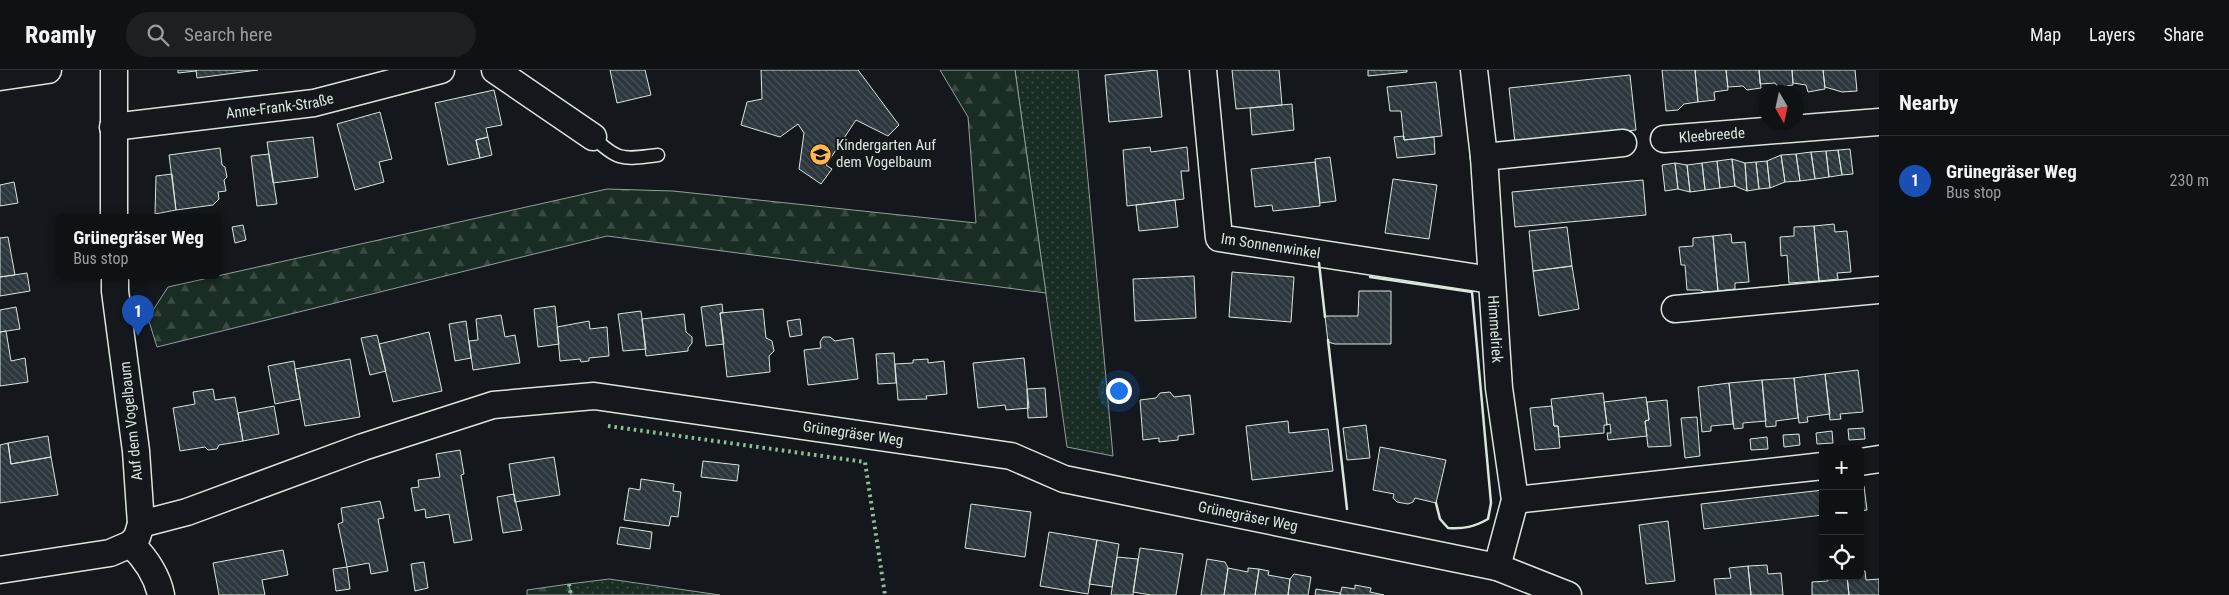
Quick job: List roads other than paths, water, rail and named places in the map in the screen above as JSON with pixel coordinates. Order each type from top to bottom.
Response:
[{"type":"street","points":[[0,77],[48,70]]},
{"type":"street","points":[[114,70],[114,214]]},
{"type":"street","name":"Anne-Frank-Straße","points":[[113,127],[314,103],[441,70]]},
{"type":"street","points":[[495,70],[593,137]]},
{"type":"street","name":"Im Sonnenwinkel","points":[[1203,70],[1219,238],[1491,280]]},
{"type":"street","name":"Himmelriek","points":[[1474,70],[1484,157],[1499,388],[1515,500],[1497,567]]},
{"type":"street","name":"Kleebreede","points":[[1664,139],[1879,122]]},
{"type":"street","points":[[1484,157],[1623,143]]},
{"type":"street","name":"Auf dem Vogelbaum","points":[[115,279],[136,451],[136,535]]},
{"type":"street","points":[[1675,309],[1879,290]]},
{"type":"street","name":"Grünegräser Weg","points":[[0,570],[110,553],[136,535],[187,512],[363,447],[493,405],[594,396],[1011,456],[1064,479],[1497,567],[1568,595]]},
{"type":"street","points":[[1864,461],[1879,459]]},
{"type":"street","points":[[1515,500],[1819,466]]},
{"type":"street","points":[[136,535],[159,586],[161,595]]},
{"type":"lane","points":[[593,137],[613,155],[625,159],[658,155]]},
{"type":"place","name":"Kindergarten Auf dem Vogelbaum","points":[[820,154]]},
{"type":"place","name":"Grünegräser Weg","points":[[138,336]]}]
